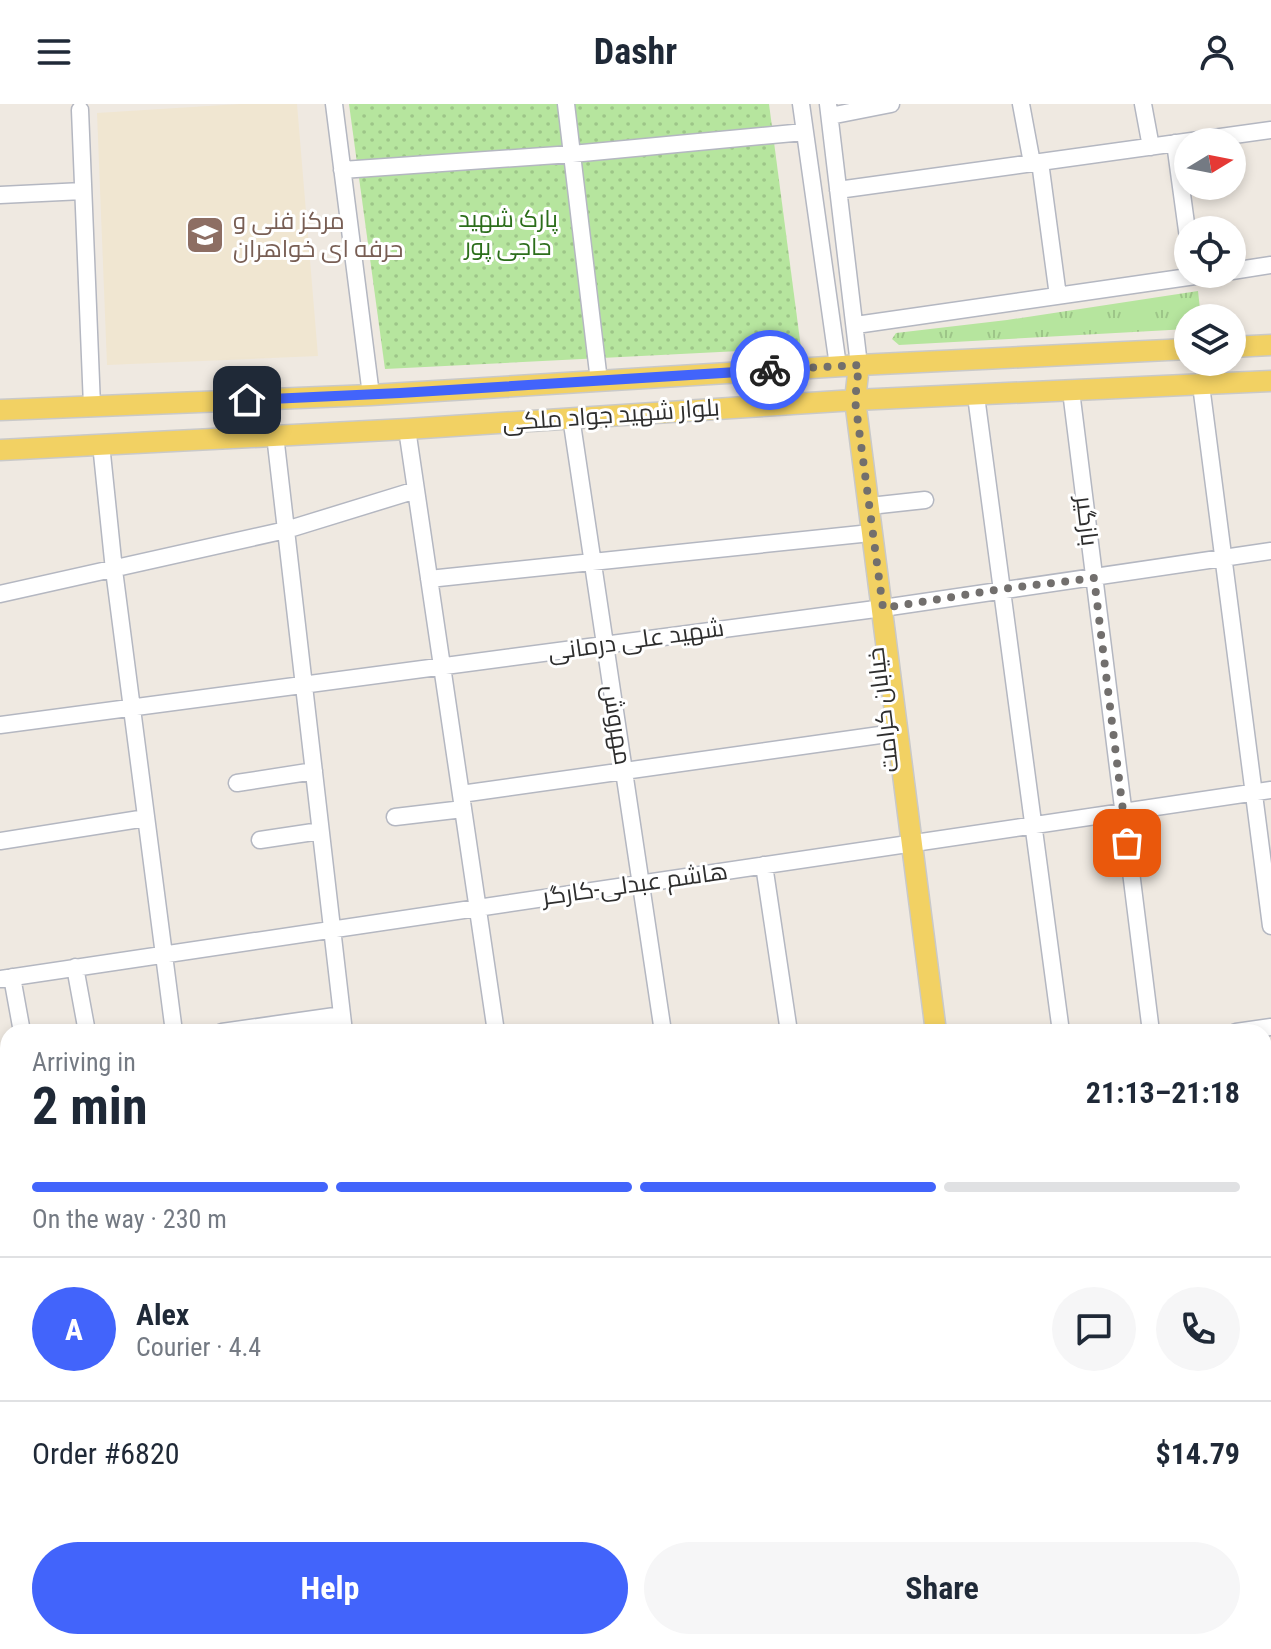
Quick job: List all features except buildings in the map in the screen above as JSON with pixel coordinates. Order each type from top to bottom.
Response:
[{"type":"main road","points":[[1246,346],[1271,345]]},
{"type":"main road","name":"بلوار شهید جواد ملکی","points":[[0,410],[371,395],[849,365],[1174,350]]},
{"type":"main road","name":"خیابان کرامت","points":[[849,365],[849,400],[861,534],[877,608],[906,844],[923,1024]]},
{"type":"main road","name":"بلوار شهید جواد ملکی","points":[[0,450],[407,429],[849,400],[1271,381]]},
{"type":"main road","name":"خیابان کرامت","points":[[849,400],[870,506],[887,734],[935,1024]]},
{"type":"street","points":[[334,104],[371,395]]},
{"type":"street","points":[[566,104],[599,381]]},
{"type":"street","name":"خیابان کرامت","points":[[801,104],[849,365]]},
{"type":"street","points":[[829,110],[891,104]]},
{"type":"street","points":[[1021,104],[1036,163],[1058,296]]},
{"type":"street","points":[[1143,104],[1151,147]]},
{"type":"street","points":[[80,110],[92,406]]},
{"type":"street","name":"خیابان کرامت","points":[[829,110],[856,325],[849,365]]},
{"type":"street","points":[[1246,133],[1271,130]]},
{"type":"street","points":[[342,170],[572,154],[804,132]]},
{"type":"street","points":[[838,190],[1174,143]]},
{"type":"street","points":[[0,195],[83,191]]},
{"type":"street","points":[[1246,269],[1271,265]]},
{"type":"street","points":[[856,325],[1174,279]]},
{"type":"street","points":[[1201,385],[1271,926]]},
{"type":"street","name":"بازگیر","points":[[1071,391],[1150,1024]]},
{"type":"street","points":[[976,396],[1060,1024]]},
{"type":"street","name":"مهروش","points":[[571,417],[662,1024]]},
{"type":"street","points":[[407,429],[495,1024]]},
{"type":"street","points":[[275,435],[343,1023]]},
{"type":"street","points":[[101,444],[114,570],[173,1024]]},
{"type":"street","points":[[0,594],[286,530],[416,490]]},
{"type":"street","points":[[870,506],[925,500]]},
{"type":"street","points":[[429,579],[861,534]]},
{"type":"street","name":"شهید علی درمانی","points":[[0,725],[877,608],[1271,551]]},
{"type":"street","points":[[395,817],[462,801],[624,771],[887,734]]},
{"type":"street","points":[[237,783],[314,771]]},
{"type":"street","name":"هاشم عبدلی-کارگر","points":[[6,978],[1271,790]]},
{"type":"street","points":[[0,841],[146,818]]},
{"type":"street","points":[[260,840],[320,831]]},
{"type":"street","points":[[764,865],[788,1024]]},
{"type":"street","points":[[75,967],[86,1024]]},
{"type":"street","points":[[6,978],[20,1024]]},
{"type":"shaded area","name":"مرکز فنی و حرفه ای خواهران","points":[[240,104],[297,104],[318,356],[107,365],[97,113]]},
{"type":"green space","name":"پارک شهید حاجی پور","points":[[349,104],[769,104],[801,348],[385,369]]},
{"type":"green space","points":[[1198,291],[1199,304],[1174,304],[1174,330],[899,345],[892,339],[896,333],[1007,320]]},
{"type":"way so far","points":[[770,370],[859,365],[855,400],[883,608],[1094,578],[1127,843]]},
{"type":"place","name":"مرکز فنی و حرفه ای خواهران","points":[[205,235]]},
{"type":"route","points":[[247,400],[770,370]]}]
